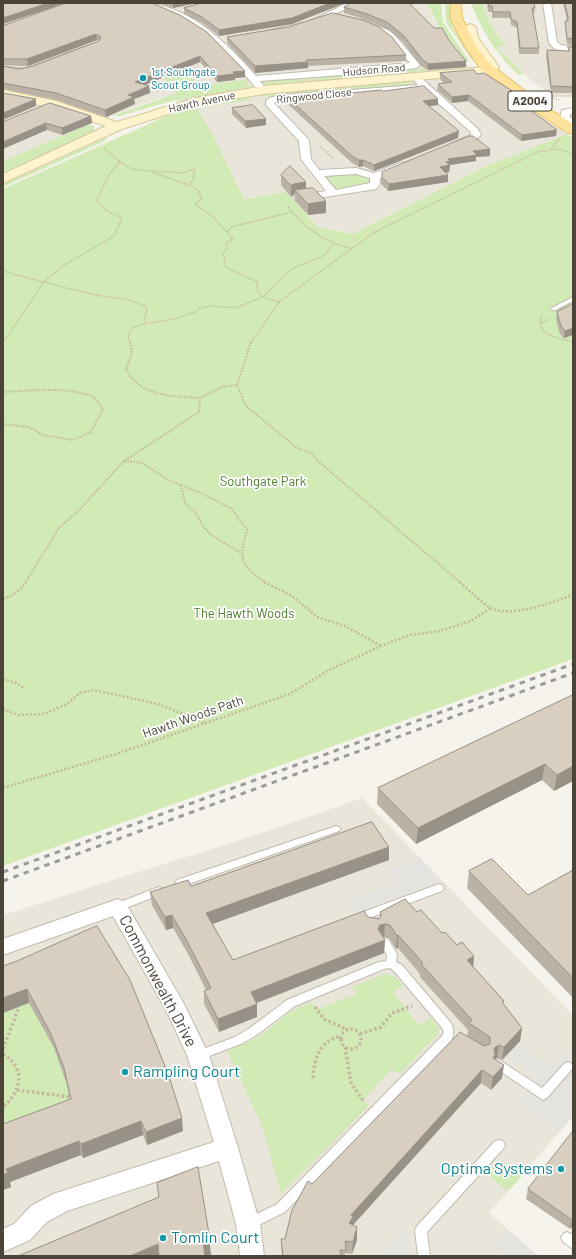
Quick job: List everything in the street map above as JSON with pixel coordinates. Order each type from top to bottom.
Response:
[{"type":"main road","name":"A2004","points":[[456,3],[456,18],[472,47],[489,68],[567,115]]},
{"type":"main road","name":"A2004","points":[[459,3],[470,27],[490,54],[528,87],[567,115],[573,130]]},
{"type":"street","points":[[146,3],[173,13],[202,28],[219,40],[264,90]]},
{"type":"street","points":[[305,22],[332,14],[353,3]]},
{"type":"street","points":[[547,3],[553,43],[558,47],[573,50]]},
{"type":"street","points":[[173,13],[186,10]]},
{"type":"street","name":"Hudson Road","points":[[254,79],[407,67],[416,65],[389,34],[376,27],[350,18],[332,14]]},
{"type":"street","points":[[470,27],[470,32],[489,68]]},
{"type":"street","points":[[219,40],[230,39]]},
{"type":"street","name":"Hawth Avenue","points":[[3,179],[117,126],[195,102],[264,90],[489,68],[510,72]]},
{"type":"street","points":[[414,76],[424,87],[476,133],[471,138],[449,147]]},
{"type":"street","name":"Ringwood Close","points":[[333,193],[306,159],[304,140],[270,106],[270,101],[280,98],[424,87]]},
{"type":"street","points":[[3,94],[52,104],[117,126]]},
{"type":"street","points":[[36,111],[52,104]]},
{"type":"street","points":[[567,115],[573,124]]},
{"type":"street","points":[[316,173],[356,171],[375,176],[412,162]]},
{"type":"street","points":[[297,198],[372,187],[375,184],[375,176]]},
{"type":"street","name":"Commonwealth Drive","points":[[3,947],[118,907],[176,1008],[198,1055],[228,1148],[248,1224],[252,1256]]},
{"type":"street","points":[[3,1241],[22,1232],[39,1214],[61,1202],[228,1148]]},
{"type":"lane","points":[[553,309],[573,300]]},
{"type":"lane","points":[[118,907],[336,829]]},
{"type":"lane","points":[[374,927],[366,916],[439,888]]},
{"type":"lane","points":[[384,942],[392,954],[391,964]]},
{"type":"lane","points":[[198,1055],[239,1040],[254,1031],[279,1011],[308,996],[383,965],[391,964],[398,968],[452,1034],[281,1208],[248,1224]]},
{"type":"lane","points":[[498,1064],[543,1095],[568,1067]]},
{"type":"lane","points":[[424,1256],[421,1230],[499,1145]]},
{"type":"path","points":[[3,26],[14,22]]},
{"type":"path","points":[[258,32],[305,22]]},
{"type":"path","points":[[3,66],[24,68],[80,47],[89,47]]},
{"type":"path","points":[[24,68],[25,74]]},
{"type":"path","points":[[559,100],[548,96],[573,96]]},
{"type":"path","points":[[98,145],[111,153],[120,162],[132,169],[183,173],[195,169],[193,180],[188,185]]},
{"type":"path","points":[[573,154],[559,149],[537,152],[373,233],[279,302],[252,340],[237,385],[246,406],[297,448],[312,453],[318,461],[491,608],[503,612],[519,612],[573,595]]},
{"type":"path","points":[[3,343],[44,282],[64,265],[114,236],[122,218],[107,211],[97,200],[110,173],[120,162]]},
{"type":"path","points":[[150,171],[197,188],[201,200],[196,203],[196,205],[212,216],[233,239],[226,244],[227,249],[223,253],[226,267],[257,282],[258,292],[263,297],[279,302]]},
{"type":"path","points":[[297,198],[289,200],[286,204],[311,231],[333,245],[353,249]]},
{"type":"path","points":[[227,232],[231,227],[292,212]]},
{"type":"path","points":[[237,385],[222,387],[200,398],[171,396],[148,391],[133,383],[126,370],[131,358],[133,346],[128,337],[132,328],[144,324],[174,319],[195,312],[200,308],[213,306],[235,308],[263,297],[293,268],[323,256],[333,245]]},
{"type":"path","points":[[3,271],[106,297],[124,297],[139,302],[147,308],[144,324]]},
{"type":"path","points":[[3,392],[33,390],[78,394],[95,398],[103,409],[91,432],[73,440],[43,435],[29,427],[3,424]]},
{"type":"path","points":[[3,599],[12,596],[22,588],[59,528],[80,509],[124,461],[199,412],[200,398]]},
{"type":"path","points":[[124,461],[142,463],[168,480],[201,493],[232,509],[247,530],[241,552],[247,569],[265,582],[292,596],[317,617],[345,626],[381,646]]},
{"type":"path","points":[[181,485],[185,503],[196,513],[202,525],[211,535],[241,552]]},
{"type":"path","name":"Hawth Woods Path","points":[[3,788],[116,754],[290,694],[329,670],[381,646],[410,636],[440,630],[471,621],[491,608]]},
{"type":"path","points":[[3,679],[16,683],[25,689]]},
{"type":"path","points":[[3,709],[21,715],[43,714],[68,704],[76,693],[87,690],[138,698],[179,710],[206,723]]},
{"type":"path","points":[[308,996],[324,1019],[348,1030],[355,1030],[360,1034],[362,1040],[359,1045],[353,1048],[346,1047],[341,1042],[341,1036]]},
{"type":"path","points":[[360,1034],[381,1027],[392,1013],[406,1009],[424,999]]},
{"type":"path","points":[[3,1049],[19,1007]]},
{"type":"path","points":[[313,1078],[315,1058],[320,1049],[327,1042],[336,1036],[341,1036],[348,1030]]},
{"type":"path","points":[[346,1047],[350,1084],[354,1093],[375,1111]]},
{"type":"path","points":[[3,1054],[15,1063],[19,1073],[20,1083],[8,1103],[3,1107]]},
{"type":"path","points":[[17,1090],[70,1097]]},
{"type":"shaded area","points":[[3,3],[427,3],[432,16],[446,41],[462,63],[466,63],[479,76],[493,82],[567,134],[484,167],[353,234],[318,227],[286,192],[244,199],[215,139],[196,108],[165,96],[87,125],[3,161]]},
{"type":"shaded area","points":[[482,3],[573,3],[573,96],[552,95],[533,82],[507,59],[496,46],[505,46],[489,21]]},
{"type":"shaded area","points":[[362,798],[573,1015],[573,1116],[489,1213],[538,1256],[3,1256],[3,915],[259,834]]},
{"type":"shaded area","points":[[421,858],[438,882],[356,912],[348,900],[399,881],[391,869]]},
{"type":"shaded area","points":[[517,1044],[551,1067],[564,1053],[573,1059],[573,1116],[561,1131],[519,1102],[539,1079],[506,1056]]},
{"type":"shaded area","points":[[405,1226],[411,1256],[383,1256],[382,1251]]},
{"type":"shaded area","points":[[507,1229],[538,1256],[507,1256],[493,1244]]},
{"type":"green space","points":[[427,3],[441,3],[443,22],[469,61],[464,63],[444,37]]},
{"type":"green space","points":[[445,3],[449,3],[452,26],[474,59],[473,61],[446,22]]},
{"type":"green space","points":[[471,3],[482,3],[489,21],[505,46],[496,47],[524,74],[519,75],[503,59],[490,42]]},
{"type":"green space","points":[[179,62],[199,86],[245,80],[251,87],[172,101],[120,116],[112,116],[177,93],[166,86],[164,75]]},
{"type":"green space","points":[[428,67],[438,69],[275,86],[307,82],[321,77],[422,69]]},
{"type":"green space","points":[[319,77],[305,81],[265,85],[262,82],[265,80]]},
{"type":"green space","points":[[410,80],[414,83],[403,86],[273,97],[247,95]]},
{"type":"green space","name":"The Hawth Woods","points":[[246,96],[251,100],[197,108],[215,139],[244,199],[286,192],[318,227],[353,234],[484,167],[567,134],[573,137],[573,659],[3,866],[3,189],[171,114],[199,105]]},
{"type":"green space","points":[[87,125],[94,126],[94,131],[3,174],[3,161]]},
{"type":"green space","points":[[108,137],[103,142],[3,187],[3,184]]},
{"type":"green space","points":[[359,173],[372,180],[371,184],[336,189],[333,188],[324,176]]},
{"type":"green space","points":[[383,974],[392,976],[399,981],[403,986],[393,992],[419,1025],[431,1018],[439,1030],[437,1035],[400,1074],[392,1069],[363,1100],[369,1106],[281,1194],[262,1126],[227,1051],[262,1035],[288,1013],[311,1002],[317,1009],[356,994],[352,987]]},
{"type":"green space","points":[[52,994],[54,1048],[66,1082],[74,1116],[3,1139],[3,1013]]},
{"type":"green space","points":[[500,1163],[507,1163],[523,1175],[508,1191],[495,1181],[492,1175],[492,1167]]},
{"type":"building","points":[[3,3],[48,3],[3,18]]},
{"type":"building","points":[[66,3],[152,3],[180,15],[207,32],[245,71],[217,76],[200,56],[135,82],[149,86],[128,95],[134,97],[105,110],[56,93],[3,83],[3,66],[19,69],[33,66],[99,41],[101,37],[96,34],[27,59],[3,59],[3,26]]},
{"type":"building","points":[[202,3],[330,3],[292,18],[219,30],[202,17],[184,8]]},
{"type":"building","points":[[351,3],[409,3],[434,28],[442,28],[450,42],[466,61],[428,64],[422,59],[404,36],[387,22],[344,7]]},
{"type":"building","points":[[488,3],[534,3],[535,8],[532,8],[539,48],[520,48],[517,22],[511,19],[510,12],[493,12],[492,6],[489,6]]},
{"type":"building","points":[[565,3],[573,3],[573,39],[567,38],[565,21],[568,21],[568,17]]},
{"type":"building","points":[[333,13],[363,20],[379,27],[392,37],[406,55],[306,60],[308,62],[255,66],[227,37],[288,27]]},
{"type":"building","points":[[568,47],[573,47],[573,87],[551,86],[547,50],[569,51]]},
{"type":"building","points":[[474,70],[477,74],[484,73],[517,94],[510,95],[557,130],[522,135],[469,95],[452,97],[438,84],[452,82],[440,73]]},
{"type":"building","points":[[424,86],[438,99],[423,101],[459,131],[374,165],[352,156],[289,99],[383,91]]},
{"type":"building","points":[[3,93],[36,99],[3,113]]},
{"type":"building","points":[[50,103],[91,116],[62,128],[46,123],[3,142],[3,122]]},
{"type":"building","points":[[253,105],[266,119],[245,121],[232,108]]},
{"type":"building","points":[[469,136],[473,136],[490,149],[473,151],[477,155],[448,159],[450,161],[446,162],[450,165],[440,167],[448,175],[389,184],[382,177],[382,172]]},
{"type":"building","points":[[290,166],[306,182],[293,184],[291,186],[281,175]]},
{"type":"building","points":[[313,188],[326,201],[308,204],[295,190]]},
{"type":"building","points":[[573,304],[573,328],[565,331],[561,326],[557,312]]},
{"type":"building","points":[[573,695],[573,766],[557,775],[545,764],[418,828],[378,788]]},
{"type":"building","points":[[372,822],[389,847],[206,913],[233,960],[364,911],[368,917],[379,919],[381,915],[380,912],[405,899],[417,912],[421,910],[442,933],[445,932],[457,945],[462,942],[474,956],[467,960],[504,1001],[502,1002],[522,1028],[504,1047],[499,1045],[494,1048],[495,1055],[493,1058],[504,1065],[493,1077],[482,1070],[351,1215],[353,1217],[349,1223],[357,1227],[353,1242],[345,1241],[346,1250],[340,1250],[341,1256],[283,1256],[281,1239],[285,1239],[292,1210],[308,1181],[312,1184],[460,1032],[484,1046],[490,1044],[490,1037],[469,1023],[472,1020],[421,964],[423,963],[398,935],[397,936],[390,925],[385,924],[380,925],[378,929],[385,940],[251,992],[257,1004],[218,1019],[204,991],[211,988],[187,941],[172,915],[165,917],[150,892],[188,880],[191,886]]},
{"type":"building","points":[[492,859],[528,895],[573,870],[573,978],[469,871]]},
{"type":"building","name":"Rampling Court","points":[[97,926],[130,980],[169,1076],[182,1118],[146,1132],[141,1121],[81,1144],[79,1141],[6,1169],[8,1173],[3,1175],[3,1124],[71,1099],[64,1068],[51,1034],[27,989],[3,998],[3,966]]},
{"type":"building","name":"Optima Systems","points":[[573,1131],[573,1219],[572,1220],[528,1189]]},
{"type":"building","points":[[198,1167],[209,1234],[202,1236],[205,1256],[159,1256],[158,1244],[130,1256],[18,1256],[159,1197],[157,1183]]},
{"type":"railway","points":[[3,872],[573,664]]},
{"type":"railway","points":[[3,881],[573,673]]},
{"type":"place","name":"1st Southgate Scout Group","points":[[143,78]]},
{"type":"place","name":"Rampling Court","points":[[125,1072]]},
{"type":"place","name":"Optima Systems","points":[[561,1169]]},
{"type":"place","name":"Tomlin Court","points":[[163,1238]]},
{"type":"park label","name":"Southgate Park","points":[[263,482]]}]
